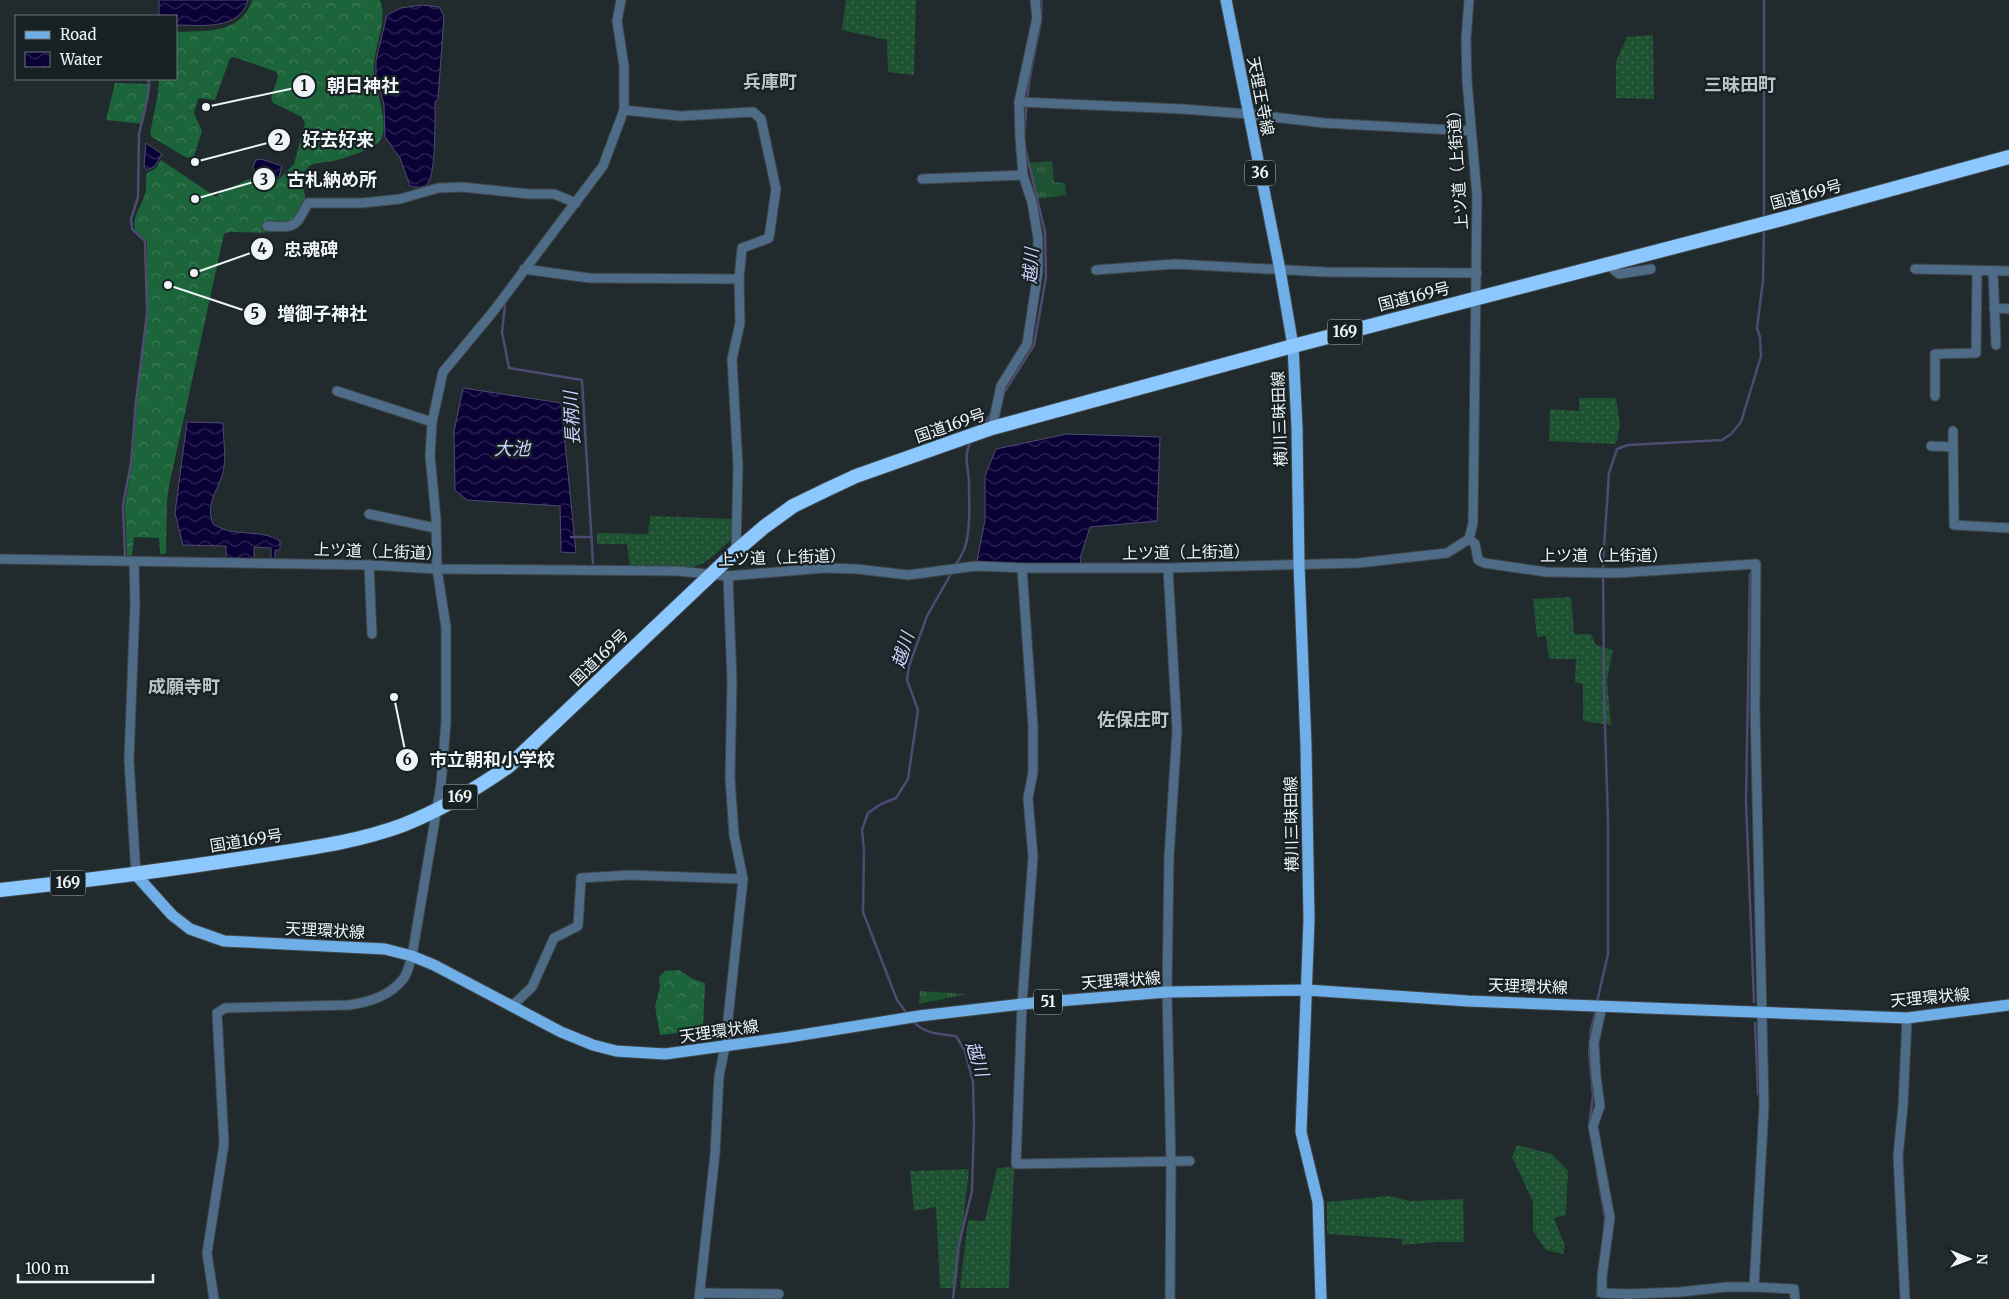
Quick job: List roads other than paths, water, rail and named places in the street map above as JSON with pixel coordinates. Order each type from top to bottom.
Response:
[{"type":"highway","name":"国道169号","points":[[0,890],[136,875],[337,844],[386,830],[436,809],[473,791],[509,766],[710,575],[764,527],[793,506],[856,476],[992,428],[1293,346],[2009,157]]},
{"type":"main road","name":"天理王寺線","points":[[1226,0],[1280,270],[1293,346]]},
{"type":"main road","name":"横川三昧田線","points":[[1293,346],[1297,428],[1309,910],[1301,1132],[1318,1202],[1321,1299]]},
{"type":"main road","name":"天理環状線","points":[[136,875],[172,915],[190,928],[224,941],[385,949],[412,956],[434,964],[561,1032],[616,1051],[664,1054],[725,1047],[919,1016],[1022,1004],[1167,992],[1307,990],[1468,1001],[1907,1018],[2009,1005]]},
{"type":"street","points":[[214,1299],[207,1254],[224,1144],[217,1013],[225,1008],[349,1006],[367,1003],[382,997],[404,977],[412,956],[436,809],[446,722],[446,627],[437,569],[436,518],[430,456],[432,422],[443,372],[492,313],[602,166],[624,110],[624,66],[617,21],[621,0]]},
{"type":"street","points":[[992,428],[1001,386],[1027,344],[1038,272],[1038,238],[1032,202],[1023,175],[1020,102],[1037,18],[1035,0]]},
{"type":"street","name":"上ツ道（上街道）","points":[[0,559],[369,565],[437,569],[678,571],[728,576],[826,568],[857,569],[908,575],[976,566],[1022,568],[1168,568],[1299,565],[1358,562],[1447,553],[1469,539],[1473,524],[1473,418],[1478,196],[1470,132],[1466,39],[1469,0]]},
{"type":"street","points":[[1020,102],[1248,114],[1324,124],[1470,132]]},
{"type":"street","points":[[624,110],[680,116],[753,112],[761,120],[776,189],[769,238],[742,248],[739,278],[740,323],[732,359],[738,466],[736,551]]},
{"type":"street","points":[[922,179],[1023,175]]},
{"type":"street","points":[[267,226],[287,227],[298,222],[308,203],[371,202],[400,199],[438,188],[462,187],[530,194],[554,194],[576,203]]},
{"type":"street","points":[[1611,262],[1613,269],[1619,274],[1651,269]]},
{"type":"street","points":[[1096,270],[1174,264],[1325,272],[1477,273]]},
{"type":"street","points":[[524,269],[589,278],[739,278]]},
{"type":"street","points":[[1915,269],[1977,272],[2009,271]]},
{"type":"street","points":[[1936,396],[1935,354],[1976,354],[1977,272]]},
{"type":"street","points":[[1993,272],[1996,344]]},
{"type":"street","points":[[1994,308],[2009,309]]},
{"type":"street","points":[[337,392],[432,422]]},
{"type":"street","points":[[1953,431],[1954,525],[2009,528]]},
{"type":"street","points":[[1930,446],[1953,447]]},
{"type":"street","points":[[369,514],[435,528]]},
{"type":"street","name":"上ツ道（上街道）","points":[[1469,539],[1475,544],[1478,560],[1484,563],[1546,572],[1644,572],[1756,564],[1756,708],[1761,1012]]},
{"type":"street","points":[[134,562],[135,604],[129,760],[136,875]]},
{"type":"street","points":[[369,565],[372,634]]},
{"type":"street","points":[[1022,568],[1033,726],[1033,772],[1028,798],[1032,857],[1022,1004],[1016,1164],[1190,1161]]},
{"type":"street","points":[[1168,568],[1177,730],[1169,857],[1167,992],[1171,1161],[1170,1299]]},
{"type":"street","points":[[728,576],[732,682],[730,778],[734,836],[743,879],[725,1047],[718,1076],[715,1154],[700,1296],[779,1294]]},
{"type":"street","points":[[513,1005],[532,987],[554,938],[578,926],[581,878],[630,875],[743,879]]},
{"type":"street","points":[[1602,1006],[1594,1043],[1600,1106],[1593,1126],[1610,1218],[1602,1276],[1602,1293],[1628,1297],[1726,1286],[1794,1289],[1795,1299]]},
{"type":"street","points":[[1754,1287],[1764,1106],[1761,1012]]},
{"type":"street","points":[[1905,1299],[1898,1156],[1903,1106],[1907,1018]]},
{"type":"water","points":[[159,0],[248,0],[237,17],[228,22],[218,24],[178,25],[178,15],[159,15]]},
{"type":"water","points":[[422,5],[439,7],[444,16],[438,99],[435,102],[431,177],[428,183],[420,187],[410,186],[400,158],[385,137],[384,105],[376,75],[376,60],[387,15],[401,8]]},
{"type":"water","points":[[146,143],[162,154],[155,166],[147,170],[144,166]]},
{"type":"water","points":[[261,159],[282,166],[279,177],[267,180],[256,175],[253,167],[256,160]]},
{"type":"water","name":"大池","points":[[463,388],[561,403],[576,553],[561,552],[560,506],[467,500],[455,490],[454,432]]},
{"type":"water","points":[[187,422],[223,423],[225,462],[210,508],[213,524],[230,531],[264,535],[280,541],[280,550],[275,550],[275,560],[271,560],[271,548],[254,547],[254,560],[226,560],[226,546],[183,545],[175,513]]},
{"type":"water","points":[[1067,434],[1160,437],[1157,521],[1090,527],[1081,555],[1080,568],[976,566],[985,520],[985,476],[996,449]]},
{"type":"waterway","name":"越川","points":[[1024,136],[1029,83],[1040,25],[1041,0]]},
{"type":"waterway","points":[[1764,0],[1764,219]]},
{"type":"waterway","points":[[125,557],[123,505],[131,463],[136,401],[147,313],[145,241],[132,229],[131,219],[138,197],[139,134],[148,96],[149,80]]},
{"type":"waterway","name":"越川","points":[[1002,396],[1034,345],[1046,277],[1045,232],[1025,147]]},
{"type":"waterway","points":[[1597,1002],[1608,954],[1608,823],[1604,693],[1603,562],[1609,473],[1617,449],[1628,445],[1722,440],[1731,434],[1741,422],[1761,356],[1760,337],[1757,328],[1763,281],[1764,229]]},
{"type":"waterway","name":"長柄川","points":[[505,305],[502,332],[509,368],[582,380],[593,563]]},
{"type":"waterway","name":"越川","points":[[983,425],[991,414]]},
{"type":"waterway","name":"越川","points":[[954,567],[964,550],[968,532],[969,485],[967,451],[972,440]]},
{"type":"waterway","points":[[571,537],[592,537]]},
{"type":"waterway","name":"越川","points":[[908,1015],[897,1000],[863,912],[864,850],[862,830],[868,813],[881,804],[896,798],[908,779],[918,710],[907,680],[909,666],[927,616],[952,572]]},
{"type":"waterway","points":[[1750,574],[1746,802],[1754,1002]]},
{"type":"waterway","points":[[1589,1126],[1593,1096],[1589,1052],[1591,1030],[1596,1010]]},
{"type":"waterway","name":"越川","points":[[913,1021],[927,1031],[956,1036],[965,1051],[973,1082],[972,1191],[958,1248],[953,1299]]},
{"type":"waterway","points":[[1755,1023],[1758,1094]]},
{"type":"waterway","points":[[1597,1173],[1605,1218],[1603,1239]]},
{"type":"waterway","points":[[1597,1296],[1598,1285]]},
{"type":"place","name":"朝日神社","points":[[206,107]]},
{"type":"place","name":"好去好来","points":[[195,162]]},
{"type":"place","name":"古札納め所","points":[[195,199]]},
{"type":"place","name":"忠魂碑","points":[[194,273]]},
{"type":"place","name":"増御子神社","points":[[168,285]]},
{"type":"place","name":"市立朝和小学校","points":[[394,697]]},
{"type":"district","name":"兵庫町","points":[[770,82]]},
{"type":"district","name":"三昧田町","points":[[1740,85]]},
{"type":"district","name":"成願寺町","points":[[184,687]]},
{"type":"district","name":"佐保庄町","points":[[1133,720]]}]
